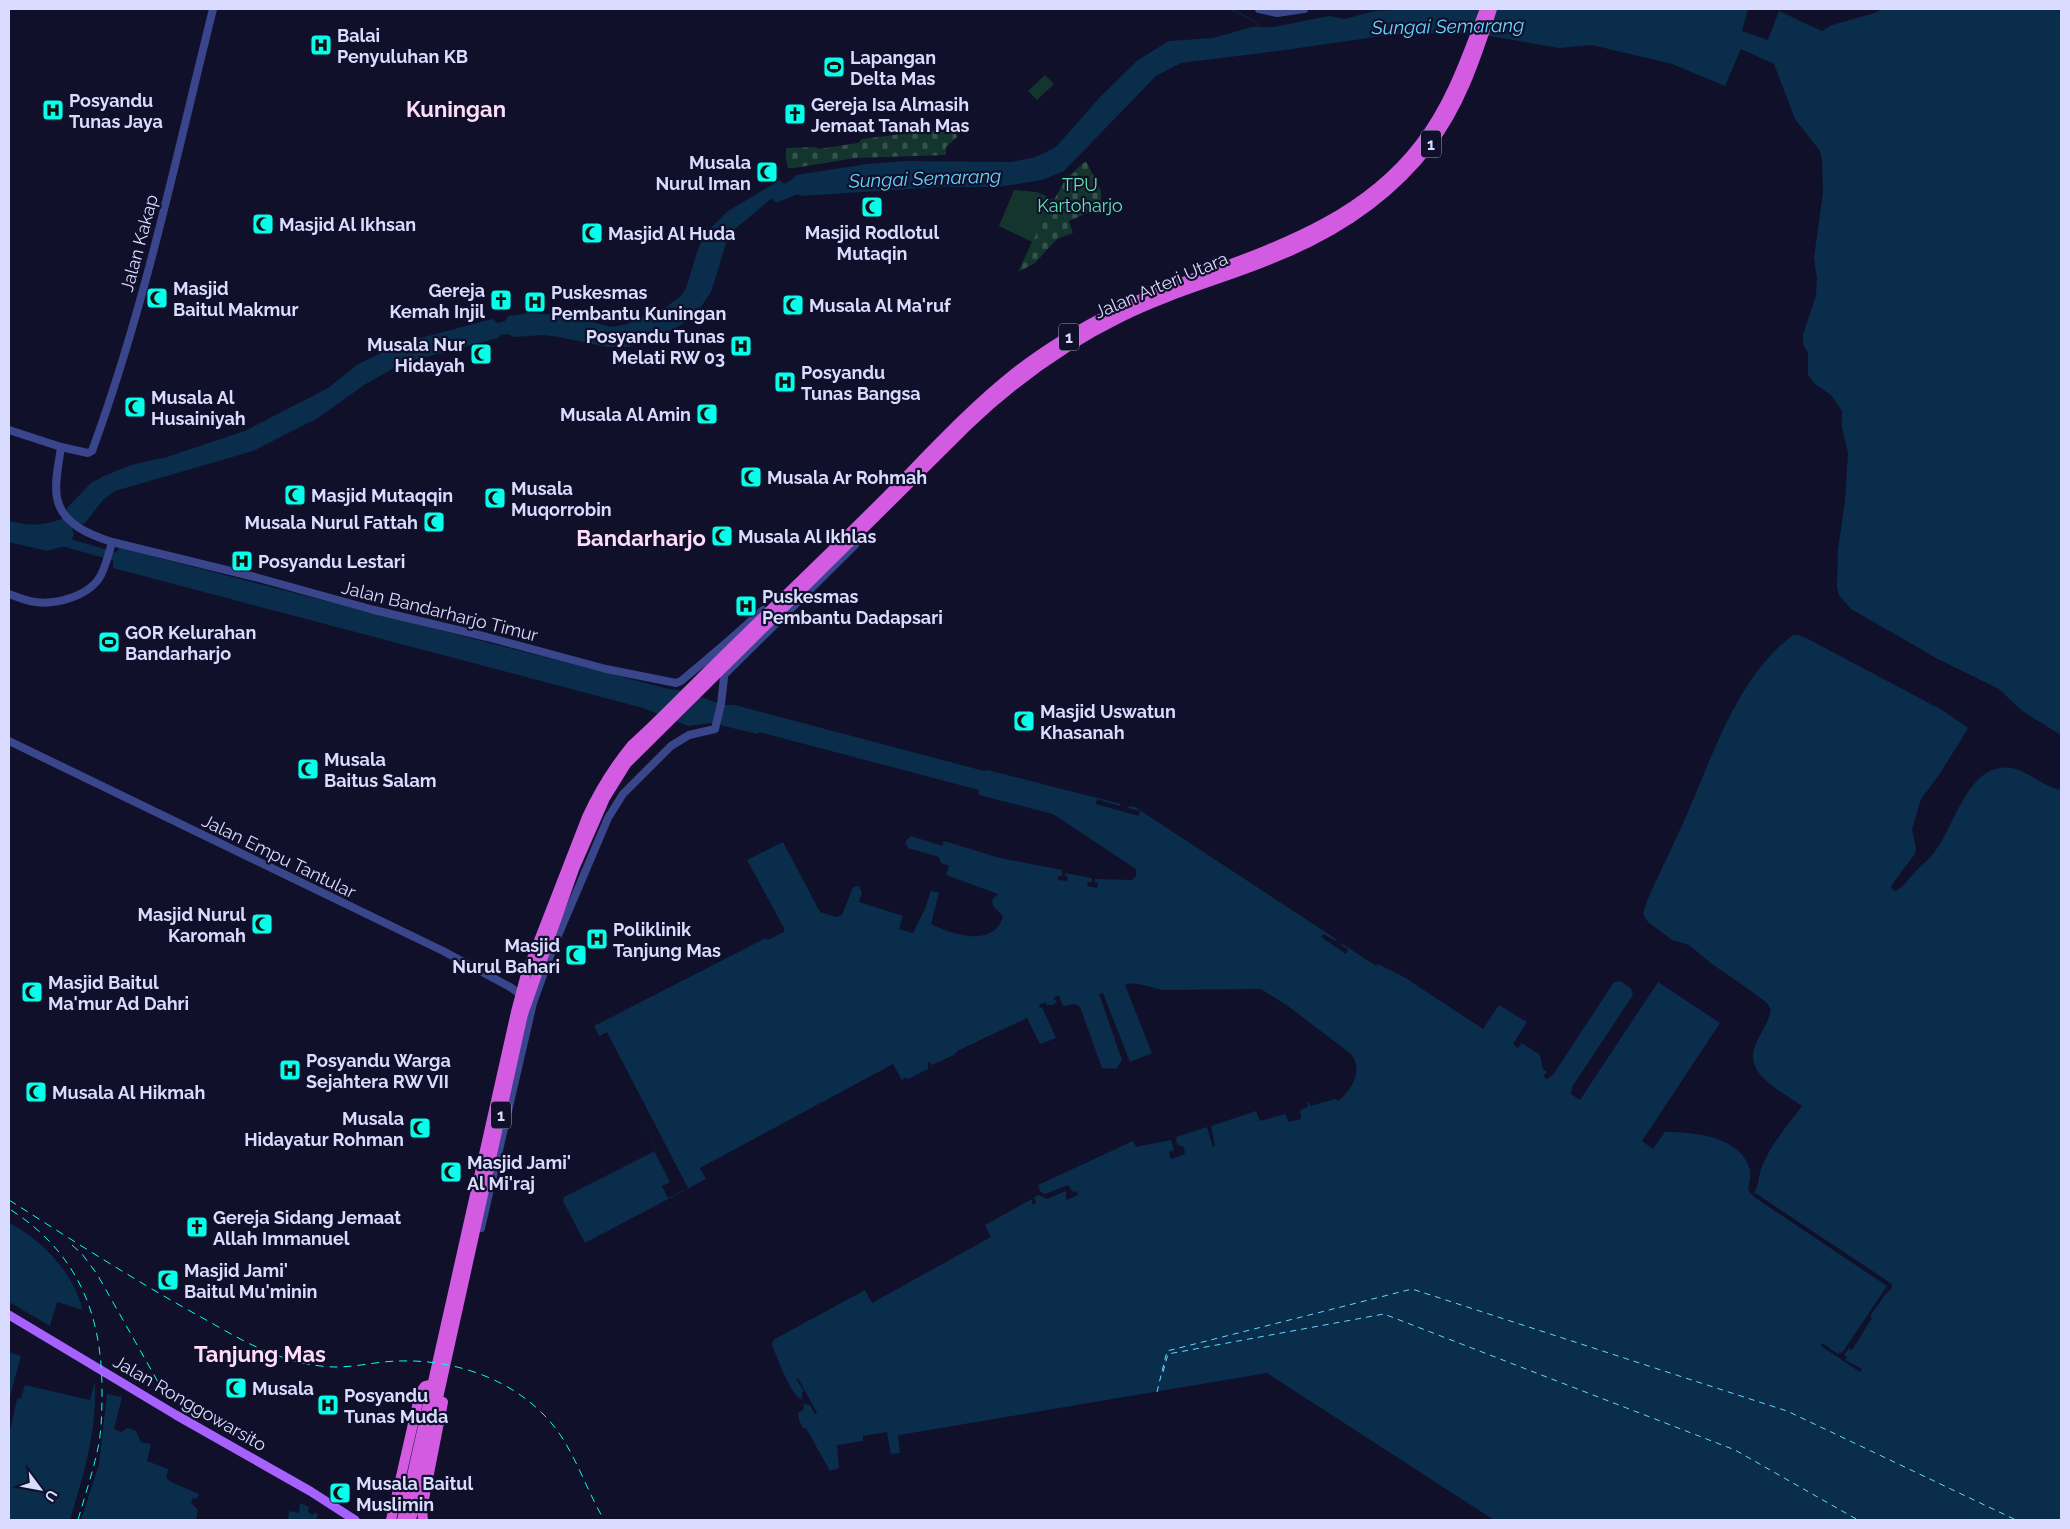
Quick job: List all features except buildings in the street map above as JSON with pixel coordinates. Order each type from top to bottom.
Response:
[{"type":"highway","name":"Jalan Arteri Utara","points":[[1472,56],[1485,9]]},
{"type":"highway","name":"Jalan Arteri Utara","points":[[723,666],[729,646],[851,536],[988,406],[1058,352],[1122,316],[1305,244],[1341,225],[1392,188],[1430,145],[1454,106],[1492,9]]},
{"type":"highway","name":"Jalan Arteri Utara","points":[[571,867],[614,780],[626,764],[657,728],[700,684],[723,666],[851,536]]},
{"type":"highway","name":"1","points":[[402,1520],[516,1012],[526,974],[571,867]]},
{"type":"highway","name":"1","points":[[411,1520],[523,1014],[571,867]]},
{"type":"highway","points":[[390,1516],[401,1497],[453,1266],[464,1239]]},
{"type":"highway","points":[[420,1520],[441,1419],[445,1366]]},
{"type":"highway","points":[[390,1516],[420,1391],[425,1386],[445,1381]]},
{"type":"main road","name":"Jalan Ronggowarsito","points":[[9,1315],[176,1415],[310,1491],[355,1520]]},
{"type":"street","name":"Jalan Kakap","points":[[61,448],[90,452],[102,422],[150,264],[213,9]]},
{"type":"street","points":[[1259,9],[1276,13],[1304,9]]},
{"type":"street","points":[[9,430],[61,448]]},
{"type":"street","name":"Jalan Bandarharjo Timur","points":[[61,448],[56,489],[57,498],[65,514],[76,526],[111,546],[254,577],[374,610],[606,669],[676,682],[681,681],[715,650],[729,646]]},
{"type":"street","points":[[420,1520],[445,1381],[533,1003],[554,945],[608,818],[623,794],[671,746],[689,735],[715,729],[721,704],[723,666],[842,558],[855,544],[851,536]]},
{"type":"street","points":[[9,594],[33,602],[43,603],[72,597],[95,584],[101,576],[111,546]]},
{"type":"street","name":"Jalan Empu Tantular","points":[[9,741],[443,951],[510,987],[533,1003]]},
{"type":"green space","name":"Lapangan Delta Mas","points":[[836,58],[840,73],[831,76],[828,60]]},
{"type":"green space","points":[[1045,75],[1054,84],[1037,100],[1028,91]]},
{"type":"green space","points":[[950,128],[955,129],[957,137],[946,147],[946,155],[855,158],[788,168],[787,148],[816,147],[818,149],[858,143],[862,139]]},
{"type":"green space","name":"TPU Kartoharjo","points":[[1086,161],[1101,191],[1101,207],[1069,221],[1073,233],[1057,239],[1035,263],[1018,272],[1037,231],[1066,178]]},
{"type":"green space","points":[[1014,190],[1037,192],[1054,200],[1032,242],[999,226]]},
{"type":"water","name":"Sungai Semarang","points":[[1417,9],[1748,9],[1742,31],[1768,40],[1779,11],[1822,31],[1832,25],[1875,13],[1882,9],[2061,9],[2061,735],[2021,710],[1999,689],[1938,659],[1851,609],[1839,595],[1837,588],[1838,549],[1845,501],[1848,453],[1842,427],[1842,411],[1831,395],[1815,384],[1808,375],[1808,353],[1803,344],[1803,335],[1816,295],[1817,279],[1814,258],[1823,192],[1822,160],[1820,151],[1795,119],[1774,64],[1741,49],[1725,86],[1672,64],[1592,45],[1559,48],[1490,36],[1442,33],[1382,36],[1181,63],[1156,76],[1064,171],[1042,180],[998,187],[941,187],[800,196],[798,194],[776,203],[772,198],[729,234],[711,292],[694,317],[674,329],[628,347],[607,347],[543,335],[514,337],[508,334],[403,363],[364,385],[318,418],[253,451],[115,491],[103,500],[84,524],[76,523],[72,528],[74,536],[65,546],[47,551],[9,542],[9,521],[35,524],[61,519],[65,516],[67,508],[91,483],[104,476],[131,465],[167,457],[245,431],[328,388],[357,365],[398,344],[492,319],[498,323],[505,321],[508,316],[531,313],[569,316],[611,327],[627,324],[666,307],[681,296],[686,288],[699,246],[707,232],[728,211],[780,180],[784,184],[796,175],[867,164],[906,161],[1011,162],[1036,157],[1056,147],[1101,96],[1138,60],[1169,41],[1213,38],[1252,27],[1273,27],[1329,16],[1345,19],[1375,11]]},
{"type":"water","points":[[119,548],[669,689],[680,690],[724,705],[735,705],[984,771],[987,770],[1121,804],[1120,806],[1097,799],[1096,804],[1139,816],[1140,811],[1128,808],[1129,806],[1135,807],[1336,939],[1335,941],[1324,934],[1321,937],[1346,954],[1348,950],[1341,943],[1376,966],[1378,964],[1404,977],[1483,1029],[1499,1005],[1527,1022],[1513,1044],[1518,1048],[1522,1043],[1540,1055],[1543,1069],[1547,1072],[1543,1076],[1547,1079],[1553,1075],[1614,982],[1621,981],[1631,989],[1633,995],[1572,1087],[1571,1094],[1580,1100],[1658,982],[1720,1023],[1642,1141],[1653,1149],[1665,1132],[1677,1132],[1702,1135],[1727,1143],[1745,1159],[1750,1170],[1748,1190],[1752,1195],[1756,1190],[1761,1169],[1769,1152],[1802,1106],[1767,1082],[1755,1066],[1753,1056],[1755,1046],[1771,1010],[1767,1003],[1712,964],[1689,945],[1672,940],[1648,922],[1643,914],[1647,901],[1720,737],[1744,692],[1774,652],[1793,635],[1808,639],[1942,710],[1967,727],[1967,730],[1939,775],[1921,799],[1912,829],[1916,848],[1915,854],[1893,883],[1891,887],[1893,890],[1896,891],[1902,887],[1934,853],[1965,796],[1985,774],[1997,768],[2012,768],[2061,790],[2061,1520],[1494,1520],[1267,1373],[899,1435],[900,1453],[891,1454],[887,1432],[863,1436],[863,1441],[837,1445],[839,1468],[830,1471],[806,1428],[803,1428],[799,1420],[798,1413],[804,1409],[803,1404],[810,1405],[815,1414],[817,1413],[798,1378],[796,1379],[804,1391],[802,1393],[802,1400],[793,1391],[772,1345],[773,1340],[865,1290],[872,1303],[991,1237],[985,1225],[1032,1199],[1032,1205],[1036,1203],[1033,1198],[1038,1195],[1047,1199],[1066,1191],[1066,1200],[1078,1195],[1077,1191],[1073,1192],[1068,1185],[1045,1194],[1040,1191],[1038,1185],[1133,1141],[1136,1147],[1171,1140],[1174,1150],[1169,1152],[1171,1159],[1185,1154],[1184,1147],[1177,1145],[1176,1137],[1207,1127],[1213,1147],[1215,1147],[1211,1126],[1256,1111],[1260,1121],[1285,1114],[1289,1122],[1301,1119],[1300,1110],[1308,1107],[1307,1102],[1309,1102],[1310,1106],[1336,1099],[1338,1101],[1351,1086],[1356,1074],[1355,1060],[1351,1054],[1288,1006],[1261,989],[1165,990],[1139,984],[1129,984],[1125,985],[1152,1053],[1130,1062],[1103,993],[1099,994],[1122,1060],[1116,1069],[1102,1068],[1080,1007],[1075,1004],[1064,1006],[1059,995],[1053,998],[1057,1002],[1053,1005],[1046,1005],[1046,1002],[1039,1005],[1040,1008],[1042,1007],[1056,1038],[1040,1044],[1027,1018],[932,1065],[928,1061],[928,1069],[908,1079],[906,1077],[902,1080],[893,1064],[700,1168],[706,1179],[585,1243],[563,1201],[564,1197],[657,1150],[594,1026],[766,938],[768,940],[784,932],[784,928],[747,860],[783,842],[820,912],[837,917],[842,915],[853,887],[859,886],[862,893],[859,902],[903,916],[899,929],[913,933],[931,891],[939,893],[931,924],[950,932],[972,936],[991,932],[998,926],[1003,916],[993,906],[992,900],[998,894],[946,875],[949,866],[941,863],[939,857],[908,848],[905,842],[911,836],[942,846],[944,841],[1000,858],[1062,870],[1062,876],[1058,876],[1058,880],[1067,881],[1068,877],[1065,876],[1065,873],[1092,878],[1092,882],[1088,882],[1087,886],[1097,888],[1098,883],[1094,882],[1095,879],[1132,880],[1136,876],[1136,869],[1053,814],[979,795],[979,790],[759,732],[758,734],[711,723],[688,726],[643,708],[113,568],[113,553],[115,554]]},
{"type":"water","points":[[9,1223],[34,1239],[55,1259],[72,1283],[83,1310],[57,1302],[50,1326],[9,1302]]},
{"type":"water","points":[[9,1352],[21,1356],[9,1400]]},
{"type":"water","points":[[95,1382],[92,1435],[85,1469],[70,1520],[9,1520],[9,1436],[17,1399],[21,1398],[25,1385],[90,1400]]},
{"type":"water","points":[[107,1394],[122,1397],[114,1429],[121,1432],[128,1428],[136,1431],[141,1442],[151,1444],[147,1461],[168,1469],[166,1478],[171,1482],[199,1494],[197,1499],[193,1498],[191,1503],[198,1510],[196,1520],[81,1520],[99,1464]]},
{"type":"water","points":[[300,1503],[309,1507],[308,1512],[313,1515],[315,1513],[318,1514],[316,1520],[288,1520],[289,1511],[299,1513]]},
{"type":"pier","points":[[607,1032],[688,1188],[668,1198],[662,1186],[670,1182],[654,1151],[657,1149],[598,1037]]},
{"type":"pier","points":[[1755,1193],[1892,1284],[1892,1288],[1870,1316],[1872,1318],[1852,1350],[1849,1348],[1844,1355],[1847,1357],[1845,1360],[1862,1369],[1860,1372],[1821,1346],[1822,1343],[1838,1354],[1842,1353],[1887,1286],[1760,1201],[1752,1195]]},
{"type":"waterway","points":[[1231,9],[1253,20],[1261,28]]},
{"type":"waterway","points":[[57,540],[124,559]]},
{"type":"ferry route","points":[[1157,1392],[1167,1351],[1412,1289],[1787,1411],[2016,1520]]},
{"type":"ferry route","points":[[1163,1372],[1168,1354],[1384,1314],[1735,1450],[1858,1520]]},
{"type":"railway","points":[[9,1200],[103,1260],[175,1302],[240,1339],[274,1354],[291,1360],[327,1367],[400,1361],[447,1365],[492,1379],[513,1390],[549,1420],[563,1439],[604,1520]]},
{"type":"railway","points":[[11,1210],[34,1227],[68,1264],[90,1308],[96,1333],[102,1386],[101,1429],[95,1462],[78,1520]]},
{"type":"railway","points":[[72,1245],[82,1254],[97,1274],[162,1389]]},
{"type":"place","name":"Balai Penyuluhan KB","points":[[321,45]]},
{"type":"place","name":"Lapangan Delta Mas","points":[[834,67]]},
{"type":"place","name":"Posyandu Tunas Jaya","points":[[53,110]]},
{"type":"place","name":"Gereja Isa Almasih Jemaat Tanah Mas","points":[[795,114]]},
{"type":"place","name":"Musala Nurul Iman","points":[[767,172]]},
{"type":"place","name":"Masjid Rodlotul Mutaqin","points":[[872,207]]},
{"type":"place","name":"Masjid Al Ikhsan","points":[[263,224]]},
{"type":"place","name":"Masjid Al Huda","points":[[592,233]]},
{"type":"place","name":"Masjid Baitul Makmur","points":[[157,298]]},
{"type":"place","name":"Gereja Kemah Injil","points":[[501,300]]},
{"type":"place","name":"Puskesmas Pembantu Kuningan","points":[[535,302]]},
{"type":"place","name":"Musala Al Ma'ruf","points":[[793,305]]},
{"type":"place","name":"Posyandu Tunas Melati RW 03","points":[[741,346]]},
{"type":"place","name":"Musala Nur Hidayah","points":[[481,354]]},
{"type":"place","name":"Posyandu Tunas Bangsa","points":[[785,382]]},
{"type":"place","name":"Musala Al Husainiyah","points":[[135,407]]},
{"type":"place","name":"Musala Al Amin","points":[[707,414]]},
{"type":"place","name":"Musala Ar Rohmah","points":[[751,477]]},
{"type":"place","name":"Masjid Mutaqqin","points":[[295,495]]},
{"type":"place","name":"Musala Muqorrobin","points":[[495,498]]},
{"type":"place","name":"Musala Nurul Fattah","points":[[434,522]]},
{"type":"place","name":"Musala Al Ikhlas","points":[[722,536]]},
{"type":"place","name":"Posyandu Lestari","points":[[242,561]]},
{"type":"place","name":"Puskesmas Pembantu Dadapsari","points":[[746,606]]},
{"type":"place","name":"GOR Kelurahan Bandarharjo","points":[[109,642]]},
{"type":"place","name":"Masjid Uswatun Khasanah","points":[[1024,721]]},
{"type":"place","name":"Musala Baitus Salam","points":[[308,769]]},
{"type":"place","name":"Masjid Nurul Karomah","points":[[262,924]]},
{"type":"place","name":"Poliklinik Tanjung Mas","points":[[597,939]]},
{"type":"place","name":"Masjid Nurul Bahari","points":[[576,955]]},
{"type":"place","name":"Masjid Baitul Ma'mur Ad Dahri","points":[[32,992]]},
{"type":"place","name":"Posyandu Warga Sejahtera RW VII","points":[[290,1070]]},
{"type":"place","name":"Musala Al Hikmah","points":[[36,1092]]},
{"type":"place","name":"Musala Hidayatur Rohman","points":[[420,1128]]},
{"type":"place","name":"Masjid Jami' Al Mi'raj","points":[[451,1172]]},
{"type":"place","name":"Gereja Sidang Jemaat Allah Immanuel","points":[[197,1227]]},
{"type":"place","name":"Masjid Jami' Baitul Mu'minin","points":[[168,1280]]},
{"type":"place","name":"Musala","points":[[236,1388]]},
{"type":"place","name":"Posyandu Tunas Muda","points":[[328,1405]]},
{"type":"place","name":"Musala Baitul Muslimin","points":[[340,1493]]},
{"type":"district","name":"Kuningan","points":[[456,109]]},
{"type":"district","name":"Bandarharjo","points":[[641,538]]},
{"type":"district","name":"Tanjung Mas","points":[[260,1354]]}]
